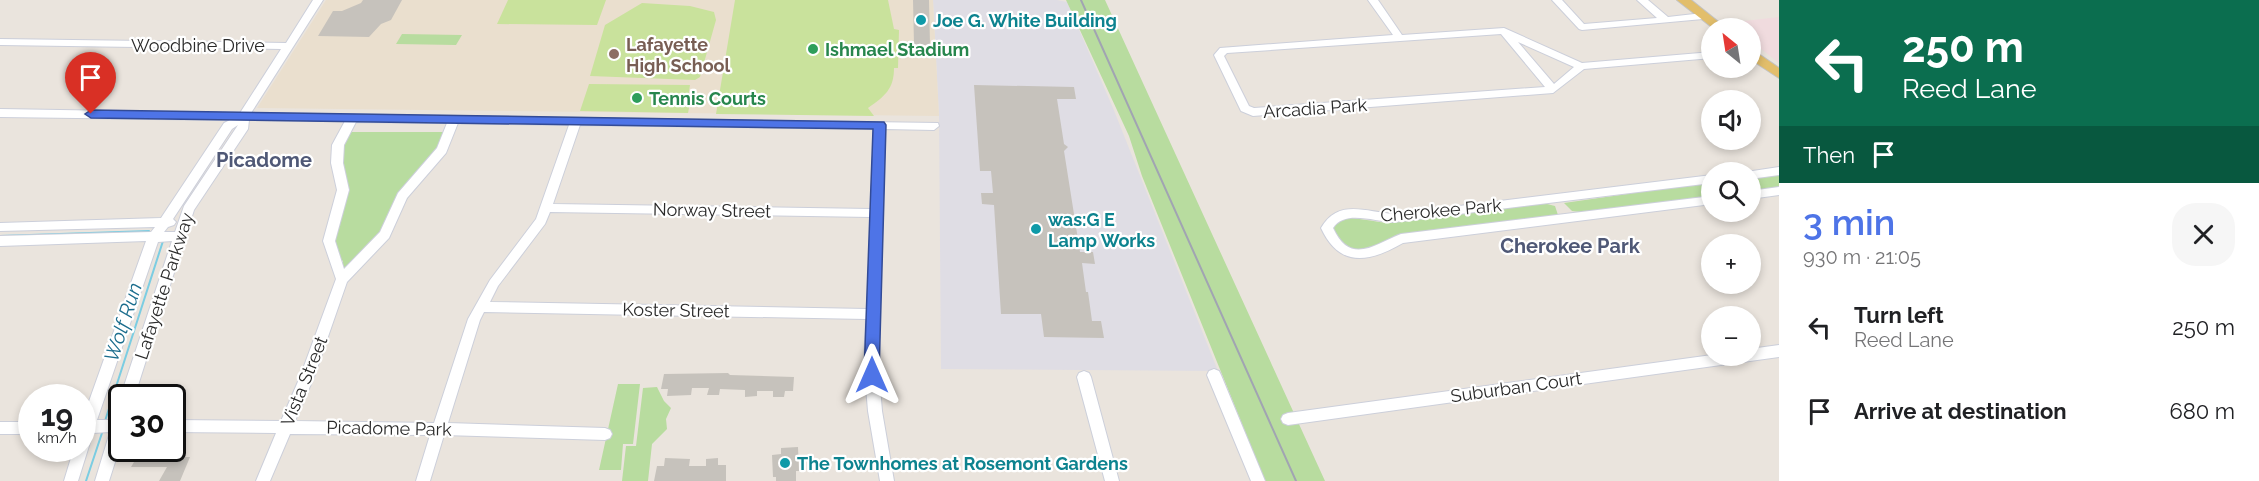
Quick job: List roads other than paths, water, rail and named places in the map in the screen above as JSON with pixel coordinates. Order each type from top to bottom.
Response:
[{"type":"main road","points":[[1683,0],[1706,18]]},
{"type":"main road","points":[[1761,61],[1779,74]]},
{"type":"street","name":"Lafayette Parkway","points":[[96,402],[146,254],[154,237],[228,126],[243,117],[318,0]]},
{"type":"street","points":[[1373,0],[1399,37]]},
{"type":"street","points":[[1557,0],[1582,27],[1703,16]]},
{"type":"street","points":[[1642,0],[1665,20]]},
{"type":"street","points":[[1503,31],[1553,90],[1581,66]]},
{"type":"street","name":"Arcadia Park","points":[[1553,90],[1253,112],[1245,108],[1219,57],[1224,50],[1503,31],[1581,66],[1701,56]]},
{"type":"street","name":"Woodbine Drive","points":[[0,42],[289,45]]},
{"type":"street","points":[[0,113],[934,126]]},
{"type":"street","name":"Lafayette Parkway","points":[[131,384],[183,221],[200,189],[244,126],[243,117]]},
{"type":"street","points":[[342,279],[336,256],[329,247],[329,241],[343,190],[337,163],[338,146],[352,119]]},
{"type":"street","points":[[342,279],[385,235],[402,196],[442,150],[454,120]]},
{"type":"street","points":[[423,481],[468,333],[494,283],[536,231],[548,207],[576,121]]},
{"type":"street","points":[[880,125],[872,314],[873,392],[887,481]]},
{"type":"street","points":[[1761,173],[1779,171]]},
{"type":"street","name":"Cherokee Park","points":[[1701,180],[1382,219],[1352,213],[1339,214],[1331,220],[1328,228],[1336,245],[1358,255],[1371,254],[1401,239],[1701,201]]},
{"type":"street","points":[[1761,193],[1779,192]]},
{"type":"street","points":[[1554,198],[1569,218]]},
{"type":"street","name":"Norway Street","points":[[548,207],[877,213]]},
{"type":"street","points":[[0,227],[183,221]]},
{"type":"street","points":[[0,241],[178,236]]},
{"type":"street","name":"Vista Street","points":[[263,481],[308,377],[342,279]]},
{"type":"street","name":"Koster Street","points":[[480,307],[872,314]]},
{"type":"street","points":[[1761,353],[1779,351]]},
{"type":"street","name":"Suburban Court","points":[[1288,418],[1701,362]]},
{"type":"street","points":[[1214,375],[1258,481]]},
{"type":"street","points":[[1084,377],[1112,481]]},
{"type":"street","name":"Picadome Park","points":[[186,426],[286,426],[605,434]]},
{"type":"street","points":[[0,428],[18,428]]},
{"type":"street","points":[[102,481],[108,459]]},
{"type":"street","points":[[71,481],[77,462]]},
{"type":"waterway","name":"Wolf Run","points":[[0,236],[149,231]]},
{"type":"waterway","name":"Wolf Run","points":[[105,421],[163,241]]},
{"type":"waterway","name":"Wolf Run","points":[[86,481],[103,430]]},
{"type":"railway","points":[[1081,0],[1296,481]]},
{"type":"place","name":"Joe G. White Building","points":[[921,20]]},
{"type":"place","name":"Ishmael Stadium","points":[[813,49]]},
{"type":"place","name":"Lafayette High School","points":[[614,54]]},
{"type":"place","name":"Tennis Courts","points":[[637,98]]},
{"type":"place","name":"was:G E Lamp Works","points":[[1036,229]]},
{"type":"place","name":"The Townhomes at Rosemont Gardens","points":[[785,463]]},
{"type":"district","name":"Picadome","points":[[264,160]]},
{"type":"district","name":"Cherokee Park","points":[[1570,246]]}]
